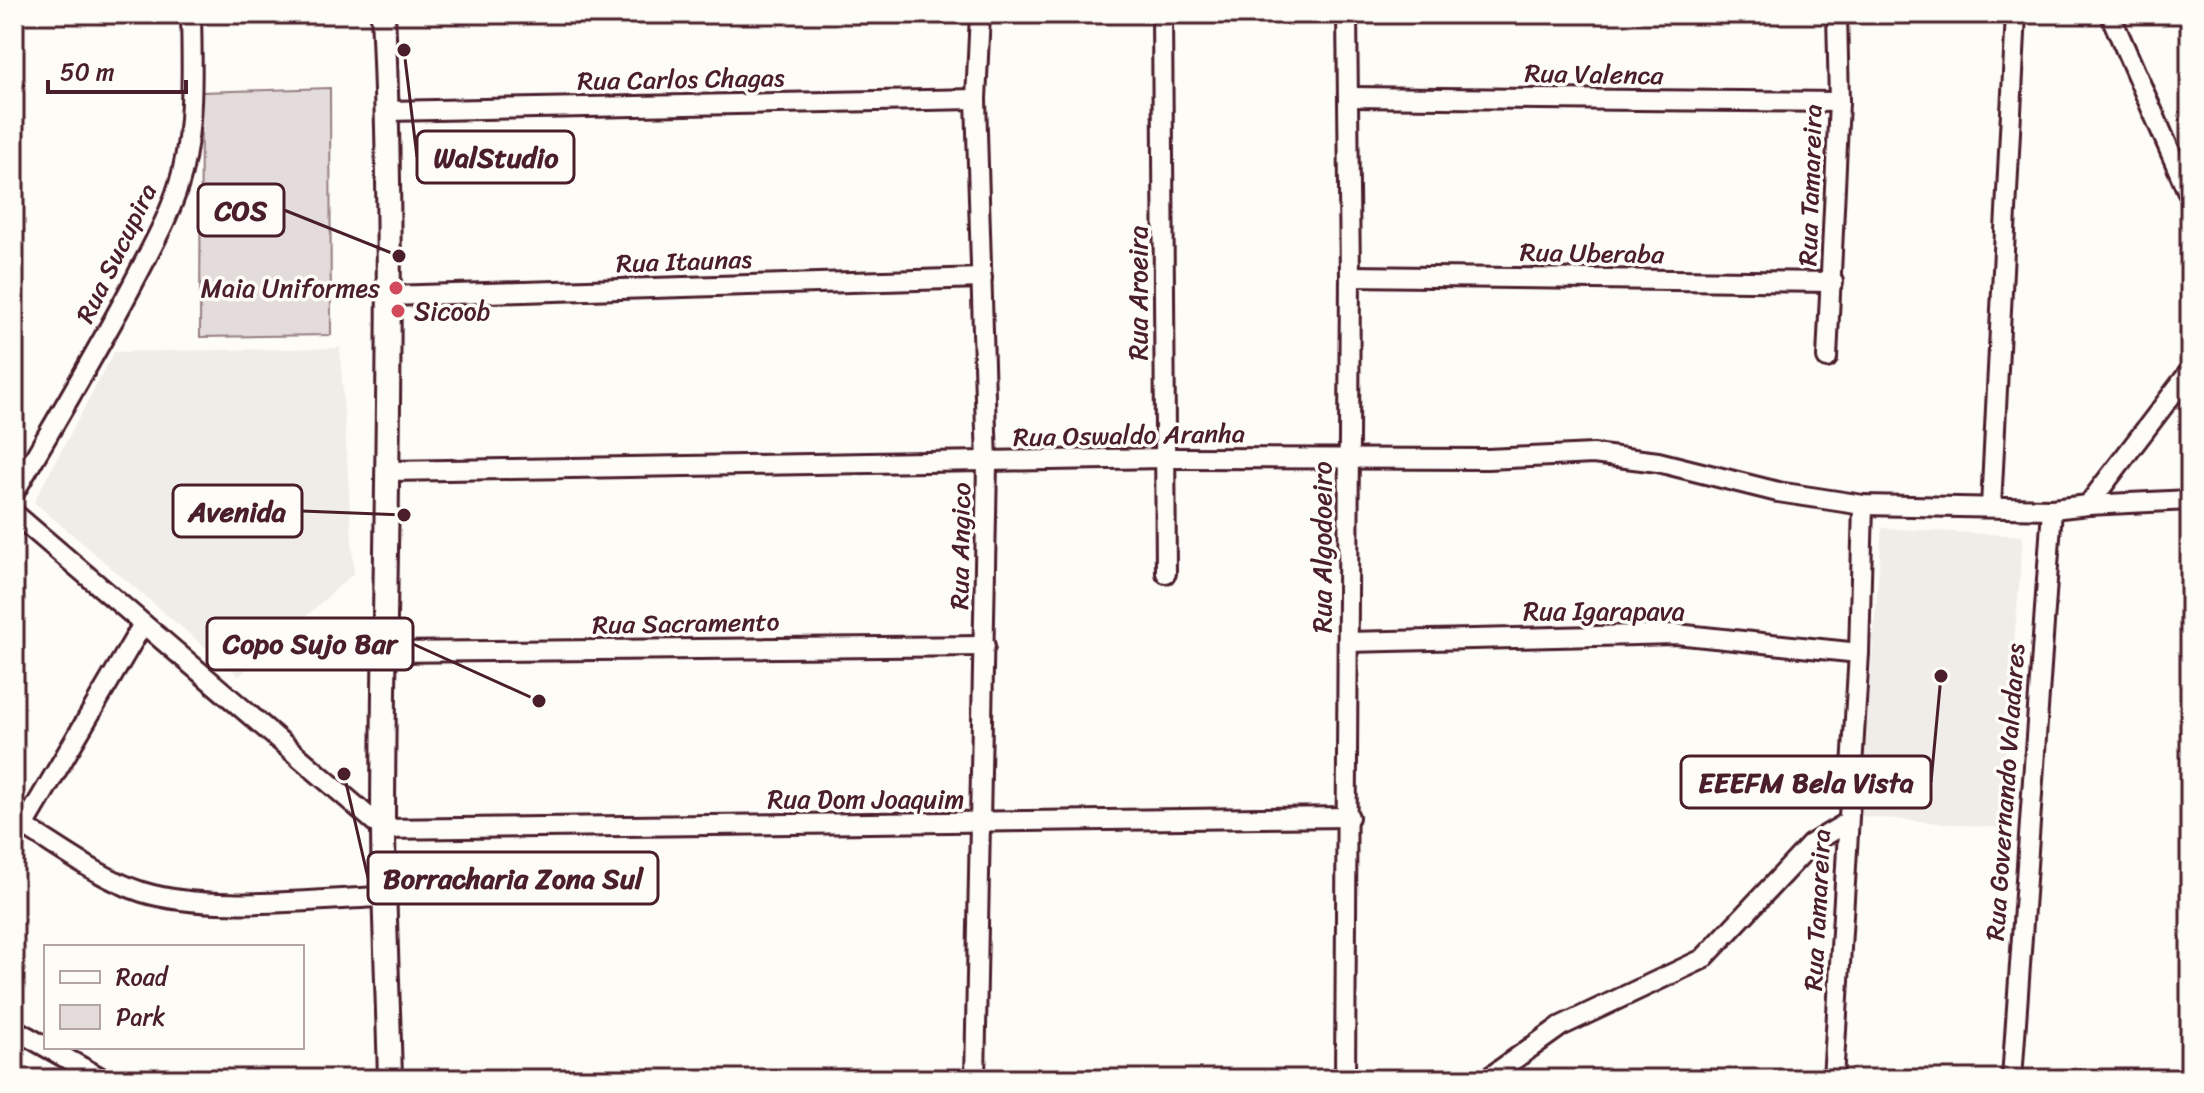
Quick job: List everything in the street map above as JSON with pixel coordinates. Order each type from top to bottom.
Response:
[{"type":"street","name":"Rua Sucupira","points":[[14,493],[119,311],[169,213],[182,172],[188,132],[191,14]]},
{"type":"street","points":[[383,14],[388,111],[390,471],[383,829],[390,1079]]},
{"type":"street","name":"Rua Angico","points":[[975,1079],[983,824],[987,464],[976,99],[980,14]]},
{"type":"street","name":"Rua Aroeira","points":[[1162,14],[1166,573]]},
{"type":"street","name":"Rua Algodoeiro","points":[[1345,1079],[1349,817],[1347,14]]},
{"type":"street","name":"Rua Tamareira","points":[[1827,358],[1833,282],[1839,102],[1837,14]]},
{"type":"street","points":[[1991,507],[2016,14]]},
{"type":"street","points":[[2110,14],[2190,197]]},
{"type":"street","name":"Rua Valenca","points":[[1349,97],[1839,102]]},
{"type":"street","name":"Rua Carlos Chagas","points":[[388,111],[976,99]]},
{"type":"street","name":"Rua Uberaba","points":[[1350,276],[1833,282]]},
{"type":"street","name":"Rua Itaunas","points":[[388,296],[982,278]]},
{"type":"street","points":[[2088,505],[2190,371]]},
{"type":"street","name":"Rua Oswaldo Aranha","points":[[390,471],[987,464],[1164,458],[1625,456],[1778,492],[1863,505],[2052,509],[2088,505]]},
{"type":"street","points":[[2088,505],[2190,500]]},
{"type":"street","name":"Rua Tamareira","points":[[1833,1079],[1859,653],[1863,505]]},
{"type":"street","name":"Rua Governando Valadares","points":[[2012,1079],[2052,509]]},
{"type":"street","points":[[14,513],[383,829]]},
{"type":"street","points":[[143,624],[19,823],[101,873],[140,891],[176,900],[384,897]]},
{"type":"street","name":"Rua Igarapava","points":[[1348,642],[1676,634],[1859,653]]},
{"type":"street","name":"Rua Sacramento","points":[[387,652],[985,646]]},
{"type":"street","name":"Rua Dom Joaquim","points":[[383,829],[983,824],[1349,817]]},
{"type":"street","points":[[1487,1079],[1561,1026],[1703,959],[1811,844],[1848,822]]},
{"type":"street","points":[[14,1029],[44,1046]]},
{"type":"street","points":[[50,1049],[103,1079]]},
{"type":"street","points":[[2189,1079],[2190,1070]]},
{"type":"shaded area","points":[[340,348],[354,573],[239,676],[34,502],[114,352]]},
{"type":"shaded area","points":[[1882,528],[2023,536],[1999,828],[1860,816]]},
{"type":"green space","points":[[330,88],[331,335],[200,337],[201,92]]},
{"type":"place","name":"WalStudio","points":[[404,50]]},
{"type":"place","name":"COS","points":[[399,256]]},
{"type":"place","name":"Maia Uniformes","points":[[396,288]]},
{"type":"place","name":"Sicoob","points":[[398,311]]},
{"type":"place","name":"Avenida","points":[[404,515]]},
{"type":"place","name":"EEEFM Bela Vista","points":[[1941,676]]},
{"type":"place","name":"Copo Sujo Bar","points":[[539,701]]},
{"type":"place","name":"Borracharia Zona Sul","points":[[344,774]]}]
